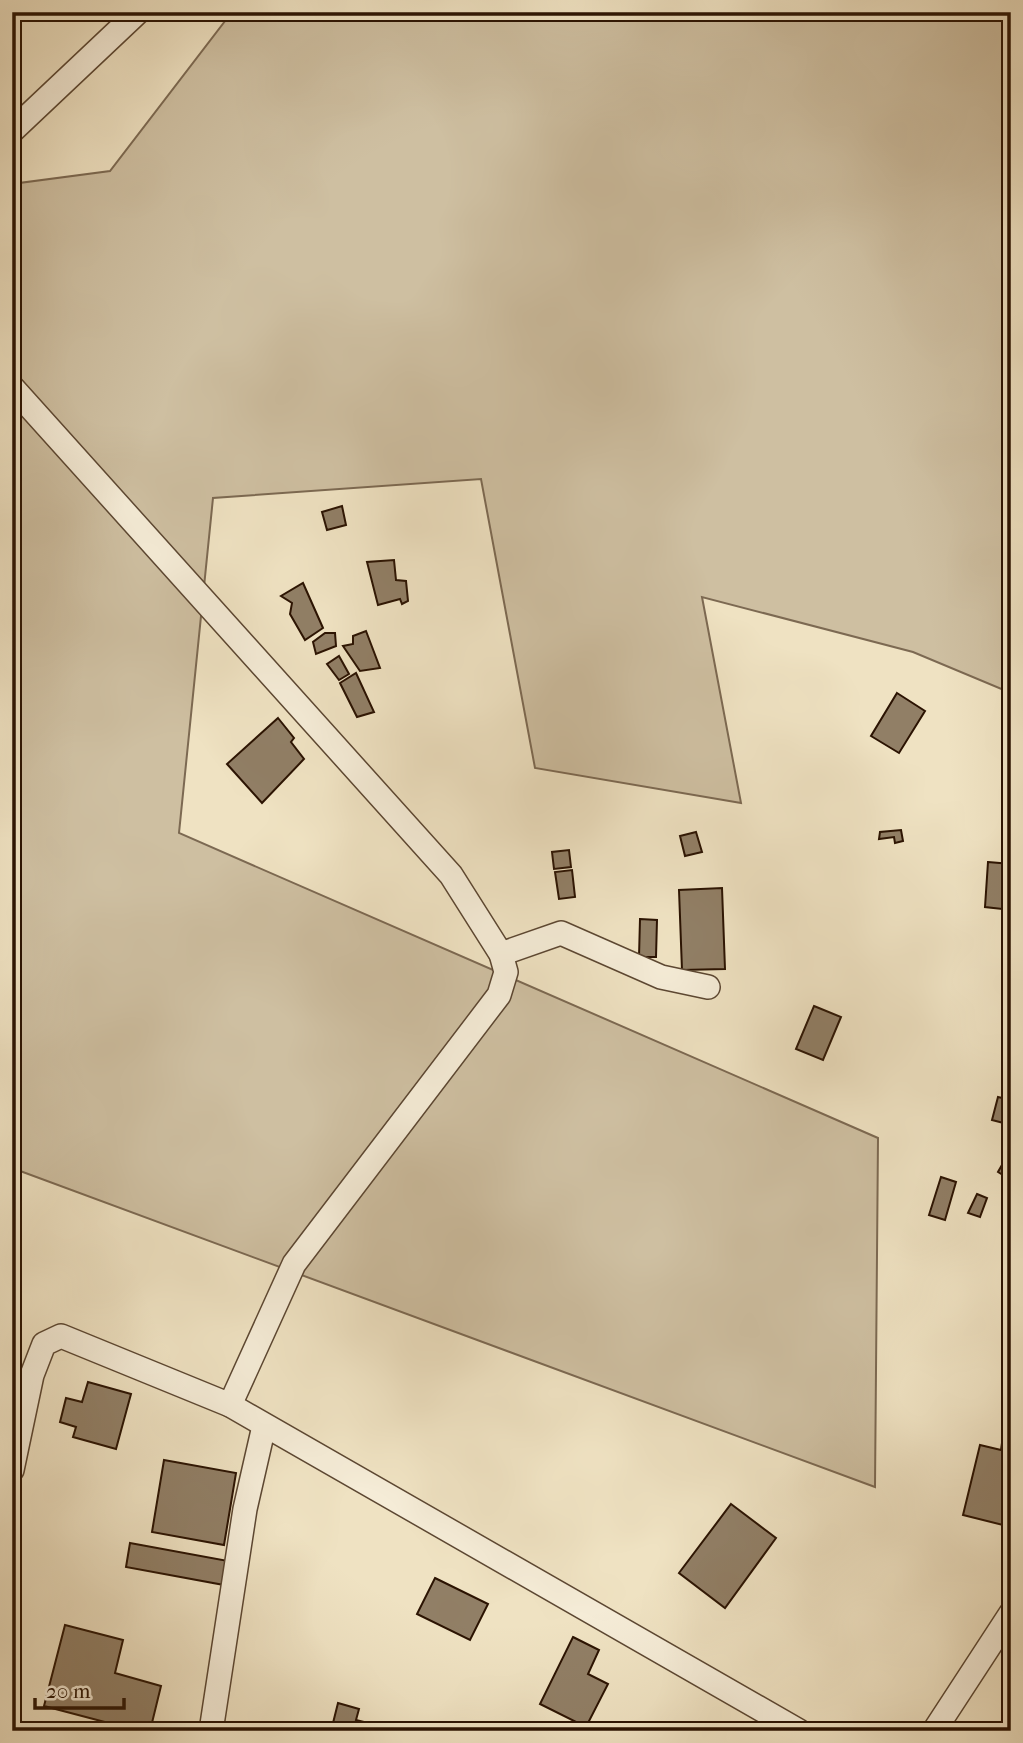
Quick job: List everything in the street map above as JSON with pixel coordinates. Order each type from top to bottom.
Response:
[{"type":"street","points":[[12,131],[138,12]]},
{"type":"street","points":[[12,387],[451,875],[501,954],[506,972],[499,995],[294,1265],[230,1405]]},
{"type":"street","points":[[501,954],[561,933],[661,977],[708,986]]},
{"type":"street","points":[[12,1470],[32,1375],[44,1344],[61,1336],[230,1405],[799,1731]]},
{"type":"street","points":[[211,1731],[245,1509],[264,1426]]},
{"type":"street","points":[[934,1731],[1011,1613]]},
{"type":"shaded area","points":[[232,12],[1011,12],[1011,693],[913,652],[702,597],[741,803],[535,768],[481,479],[213,498],[179,833],[878,1138],[875,1487],[12,1168],[12,184],[110,171]]},
{"type":"building","points":[[342,506],[346,525],[327,530],[322,512]]},
{"type":"building","points":[[394,560],[396,580],[406,581],[408,601],[402,604],[400,599],[378,605],[367,562]]},
{"type":"building","points":[[303,583],[323,628],[305,640],[290,614],[292,603],[281,596]]},
{"type":"building","points":[[366,631],[380,668],[360,671],[343,646],[353,644],[353,636]]},
{"type":"building","points":[[325,633],[335,633],[336,646],[316,654],[313,642]]},
{"type":"building","points":[[339,656],[349,674],[339,680],[327,664]]},
{"type":"building","points":[[356,673],[374,712],[357,717],[340,683]]},
{"type":"building","points":[[897,693],[925,711],[899,753],[871,736]]},
{"type":"building","points":[[278,718],[294,738],[291,742],[304,759],[262,803],[227,764]]},
{"type":"building","points":[[901,830],[903,841],[895,843],[894,837],[879,839],[880,832]]},
{"type":"building","points":[[696,832],[702,852],[685,856],[680,836]]},
{"type":"building","points":[[569,850],[571,867],[554,869],[552,852]]},
{"type":"building","points":[[988,862],[1011,864],[1011,910],[985,907]]},
{"type":"building","points":[[572,870],[575,897],[559,899],[555,872]]},
{"type":"building","points":[[722,888],[725,969],[682,970],[679,890]]},
{"type":"building","points":[[640,919],[657,920],[656,957],[639,957]]},
{"type":"building","points":[[814,1006],[841,1017],[823,1060],[796,1049]]},
{"type":"building","points":[[998,1097],[1011,1100],[1011,1125],[992,1120]]},
{"type":"building","points":[[1006,1158],[1011,1161],[1011,1180],[998,1172]]},
{"type":"building","points":[[941,1177],[956,1182],[945,1220],[929,1215]]},
{"type":"building","points":[[977,1194],[987,1198],[980,1217],[968,1213]]},
{"type":"building","points":[[88,1382],[131,1394],[116,1449],[73,1437],[76,1427],[60,1422],[66,1398],[82,1402]]},
{"type":"building","points":[[1002,1443],[1011,1445],[1011,1527],[963,1515],[980,1445],[1001,1450]]},
{"type":"building","points":[[164,1460],[236,1473],[224,1545],[152,1532]]},
{"type":"building","points":[[731,1504],[776,1538],[725,1608],[679,1573]]},
{"type":"building","points":[[130,1543],[228,1561],[224,1585],[126,1567]]},
{"type":"building","points":[[435,1578],[488,1604],[470,1640],[417,1614]]},
{"type":"building","points":[[65,1625],[123,1640],[115,1673],[161,1686],[150,1731],[139,1731],[44,1706]]},
{"type":"building","points":[[573,1637],[599,1650],[588,1674],[608,1684],[586,1727],[540,1704]]},
{"type":"building","points":[[338,1703],[359,1709],[356,1720],[364,1722],[362,1731],[331,1731]]}]
